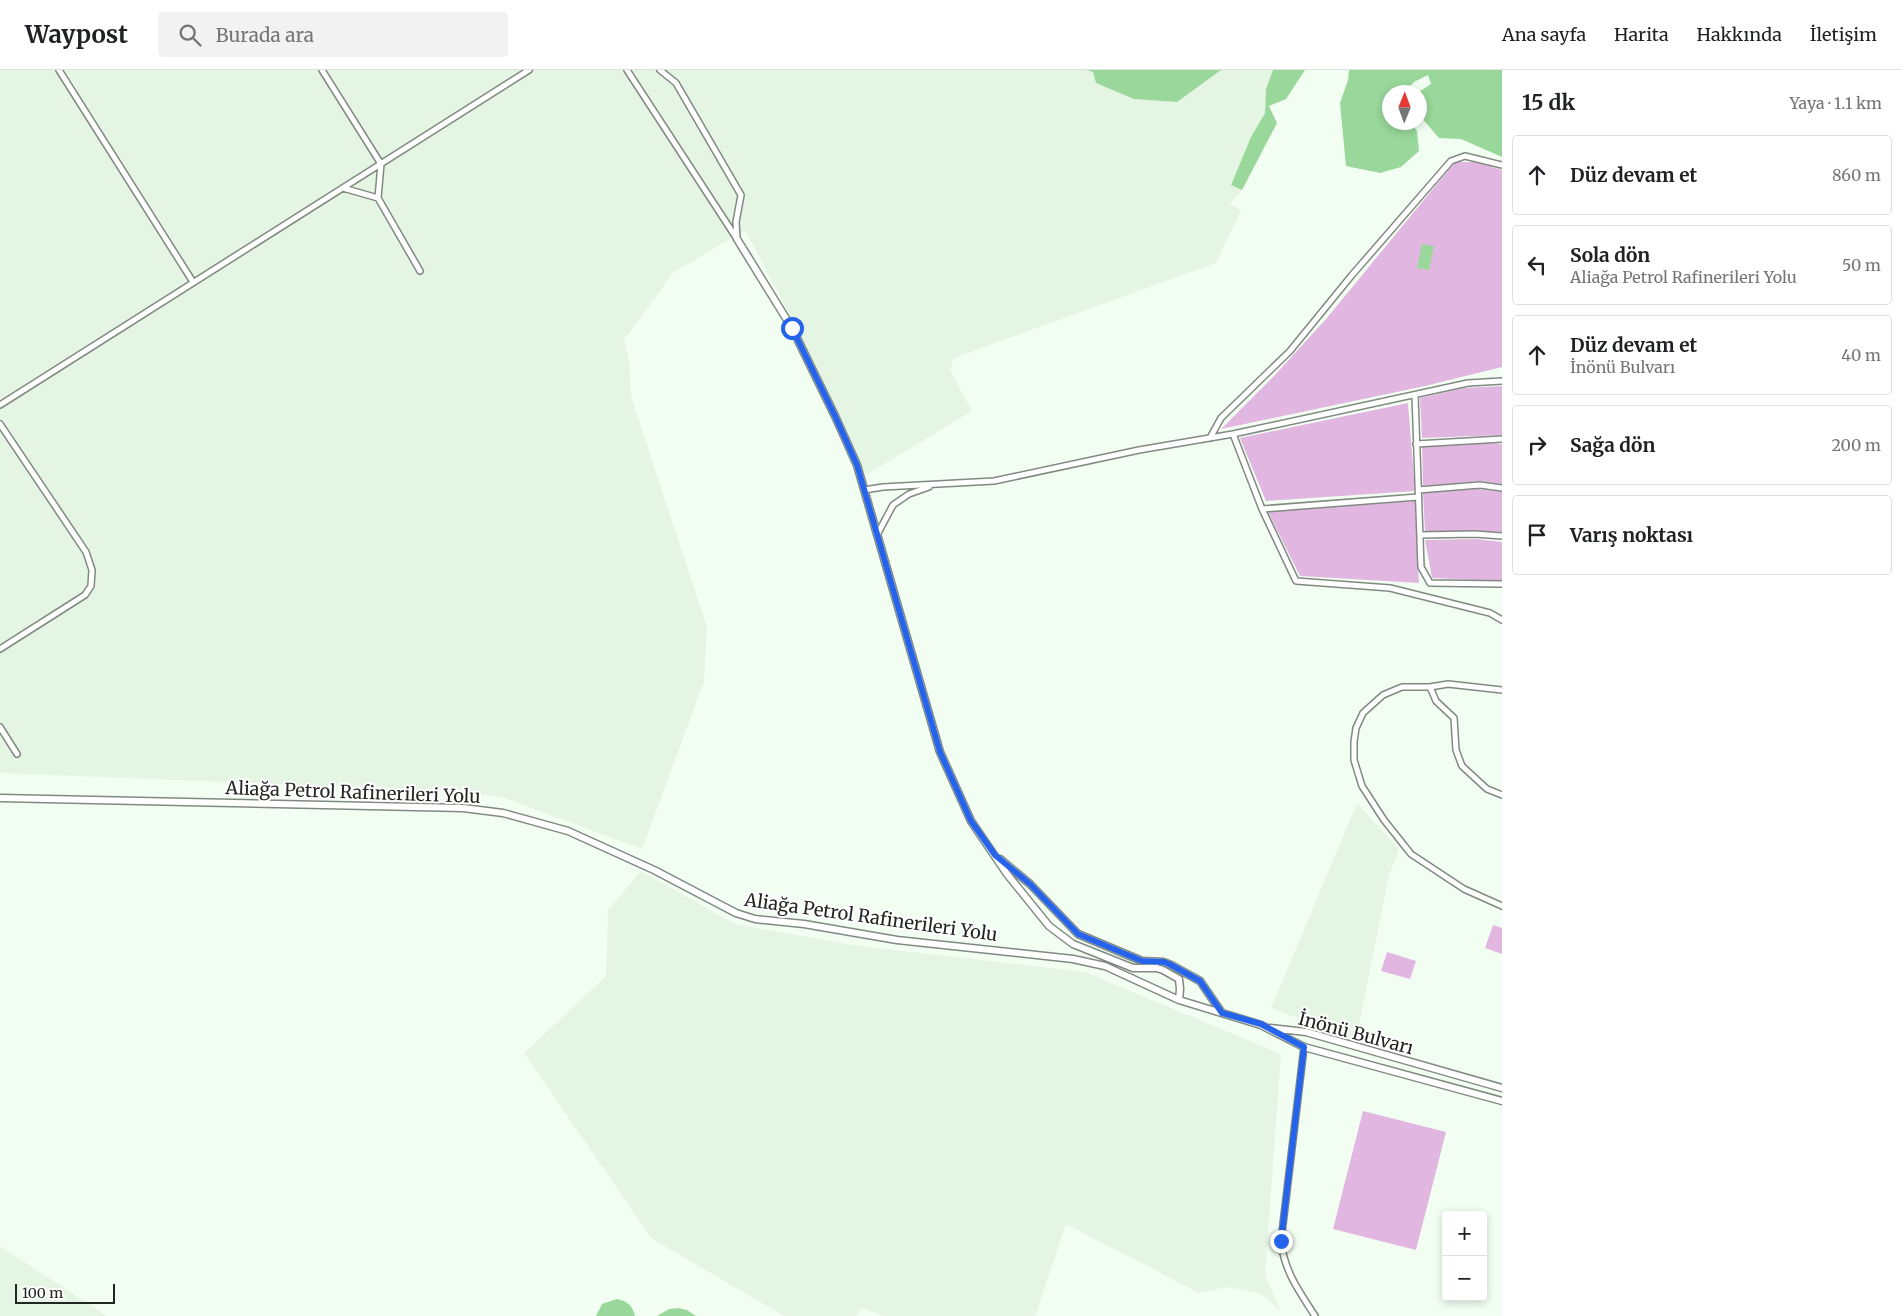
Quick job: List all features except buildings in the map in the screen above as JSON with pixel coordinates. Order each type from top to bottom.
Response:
[{"type":"street","points":[[59,70],[193,282]]},
{"type":"street","points":[[322,70],[382,164],[378,198],[420,271]]},
{"type":"street","points":[[0,404],[530,70]]},
{"type":"street","points":[[627,70],[737,239],[792,328],[844,435],[857,465],[940,752],[971,821],[1007,874],[1049,926],[1073,944],[1133,968],[1157,968],[1178,979],[1180,989],[1179,1000]]},
{"type":"street","points":[[660,70],[676,83],[741,195],[736,222],[737,239]]},
{"type":"street","points":[[1210,438],[1221,418],[1290,351],[1352,275],[1451,161],[1465,156],[1502,165]]},
{"type":"street","points":[[343,188],[378,198]]},
{"type":"street","points":[[864,490],[883,487],[975,483],[1012,477],[1140,450],[1233,434],[1468,383],[1502,381]]},
{"type":"street","points":[[1415,395],[1421,567],[1430,583],[1502,584]]},
{"type":"street","points":[[0,424],[81,544],[92,570],[91,586],[86,595],[0,649]]},
{"type":"street","points":[[1233,434],[1262,508],[1296,581],[1390,588],[1490,613],[1502,620]]},
{"type":"street","points":[[1416,444],[1502,439]]},
{"type":"street","points":[[877,535],[893,505],[909,494],[934,485]]},
{"type":"street","points":[[1418,490],[1480,485],[1502,488]]},
{"type":"street","points":[[1262,508],[1418,496]]},
{"type":"street","points":[[1420,535],[1474,534],[1502,536]]},
{"type":"street","points":[[1502,690],[1448,684],[1430,687],[1402,687],[1383,695],[1363,713],[1356,728],[1354,742],[1354,760],[1362,786],[1384,820],[1410,854],[1464,890],[1502,906]]},
{"type":"street","points":[[1430,687],[1436,701],[1454,718],[1456,750],[1462,766],[1487,790],[1502,795]]},
{"type":"street","points":[[0,727],[17,754]]},
{"type":"street","name":"Aliağa Petrol Rafinerileri Yolu","points":[[0,798],[463,808],[503,813],[568,831],[654,870],[736,913],[756,918],[897,940],[1073,959],[1105,966],[1179,1000],[1267,1027]]},
{"type":"street","points":[[995,855],[1030,884],[1078,934],[1142,961],[1164,962],[1200,981],[1222,1013]]},
{"type":"street","points":[[1087,949],[1091,940]]},
{"type":"street","points":[[1102,955],[1107,946]]},
{"type":"street","points":[[1119,962],[1123,953]]},
{"type":"street","name":"İnönü Bulvarı","points":[[1267,1027],[1304,1047],[1502,1101]]},
{"type":"street","name":"İnönü Bulvarı","points":[[1267,1027],[1306,1032],[1502,1088]]},
{"type":"street","points":[[1304,1047],[1281,1241],[1283,1259],[1292,1280],[1315,1316]]},
{"type":"shaded area","points":[[0,70],[1087,70],[1093,72],[1096,83],[1134,99],[1176,102],[1221,70],[1273,70],[1266,89],[1265,113],[1251,137],[1231,184],[1242,190],[1230,204],[1241,211],[1216,263],[954,358],[950,370],[972,411],[866,475],[797,329],[745,230],[673,273],[624,340],[629,361],[631,396],[707,627],[704,682],[642,849],[502,797],[451,791],[0,773]]},
{"type":"shaded area","points":[[1087,70],[1221,70],[1177,102],[1134,99],[1096,83],[1093,72]]},
{"type":"shaded area","points":[[1273,70],[1305,70],[1286,99],[1269,106],[1277,123],[1242,190],[1231,185],[1251,137],[1265,113],[1266,89]]},
{"type":"shaded area","points":[[1349,70],[1502,70],[1502,157],[1461,139],[1439,138],[1427,124],[1427,87],[1431,84],[1428,75],[1411,85],[1382,85],[1382,130],[1416,130],[1419,151],[1401,167],[1380,173],[1346,166],[1340,103],[1348,80]]},
{"type":"shaded area","points":[[1455,162],[1475,162],[1502,170],[1502,367],[1425,386],[1221,429],[1274,376],[1326,319]]},
{"type":"shaded area","points":[[1422,244],[1434,246],[1429,270],[1417,268]]},
{"type":"shaded area","points":[[1502,386],[1502,435],[1422,438],[1420,398],[1464,388]]},
{"type":"shaded area","points":[[1408,403],[1415,491],[1266,501],[1240,438]]},
{"type":"shaded area","points":[[1502,444],[1502,484],[1481,481],[1423,486],[1422,446]]},
{"type":"shaded area","points":[[1477,489],[1502,492],[1502,533],[1425,531],[1423,493]]},
{"type":"shaded area","points":[[1415,501],[1419,583],[1300,576],[1268,512]]},
{"type":"shaded area","points":[[1476,539],[1502,542],[1502,581],[1432,578],[1425,540]]},
{"type":"shaded area","points":[[1357,803],[1399,849],[1389,876],[1356,1041],[1271,1008]]},
{"type":"shaded area","points":[[641,871],[735,924],[853,945],[1085,972],[1281,1054],[1265,1275],[1280,1310],[1261,1294],[1227,1287],[1199,1293],[1066,1224],[1035,1316],[884,1316],[861,1308],[856,1316],[784,1316],[651,1238],[524,1053],[606,976],[608,910]]},
{"type":"shaded area","points":[[1493,925],[1502,928],[1502,954],[1485,948]]},
{"type":"shaded area","points":[[1387,952],[1416,961],[1410,979],[1381,971]]},
{"type":"shaded area","points":[[1363,1111],[1446,1132],[1416,1250],[1333,1229]]},
{"type":"shaded area","points":[[0,1246],[107,1316],[0,1316]]},
{"type":"shaded area","points":[[617,1299],[629,1304],[635,1316],[596,1316],[602,1304]]},
{"type":"shaded area","points":[[669,1309],[687,1310],[696,1316],[657,1316]]},
{"type":"route","points":[[792,328],[857,465],[940,752],[971,821],[995,855],[1030,884],[1078,934],[1142,961],[1164,962],[1171,965],[1200,981],[1222,1013],[1261,1024],[1304,1047],[1281,1241]]}]
